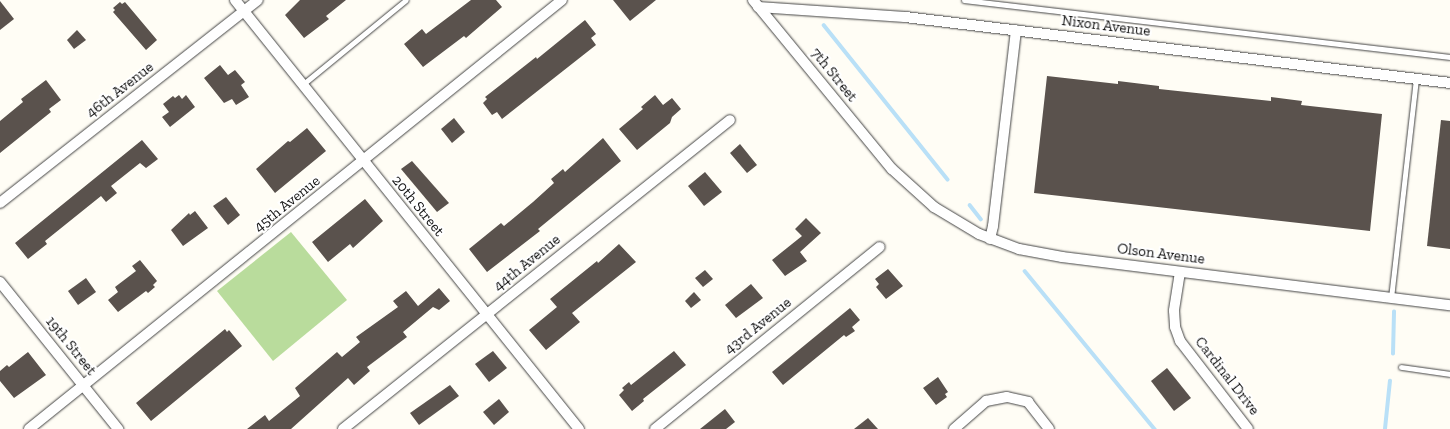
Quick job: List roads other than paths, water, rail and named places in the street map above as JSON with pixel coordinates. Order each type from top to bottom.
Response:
[{"type":"street","name":"20th Street","points":[[235,0],[580,429]]},
{"type":"street","name":"46th Avenue","points":[[0,203],[258,0]]},
{"type":"street","name":"45th Avenue","points":[[29,429],[364,162],[562,0]]},
{"type":"street","name":"Nixon Avenue","points":[[756,3],[905,17],[1450,83]]},
{"type":"street","name":"7th Street","points":[[756,3],[892,169]]},
{"type":"street","points":[[990,239],[993,226],[1016,30]]},
{"type":"street","name":"44th Avenue","points":[[343,429],[730,120]]},
{"type":"street","name":"Olson Avenue","points":[[892,169],[934,207],[990,239],[1019,249],[1062,257],[1450,305]]},
{"type":"street","name":"43rd Avenue","points":[[655,429],[880,247]]},
{"type":"street","name":"Cardinal Drive","points":[[1180,272],[1174,311],[1175,327],[1180,341],[1248,429]]},
{"type":"street","name":"19th Street","points":[[0,282],[118,429]]},
{"type":"street","points":[[954,429],[986,401],[1007,397],[1028,402],[1050,429]]},
{"type":"lane","points":[[302,85],[406,0]]},
{"type":"lane","points":[[964,0],[1450,57]]},
{"type":"lane","points":[[1391,298],[1416,79]]},
{"type":"lane","points":[[1401,367],[1450,374]]},
{"type":"waterway","points":[[824,25],[948,180]]},
{"type":"waterway","points":[[970,205],[981,219]]},
{"type":"waterway","points":[[1025,271],[1155,429]]},
{"type":"waterway","points":[[1393,354],[1394,312]]},
{"type":"waterway","points":[[1385,429],[1390,381]]}]
